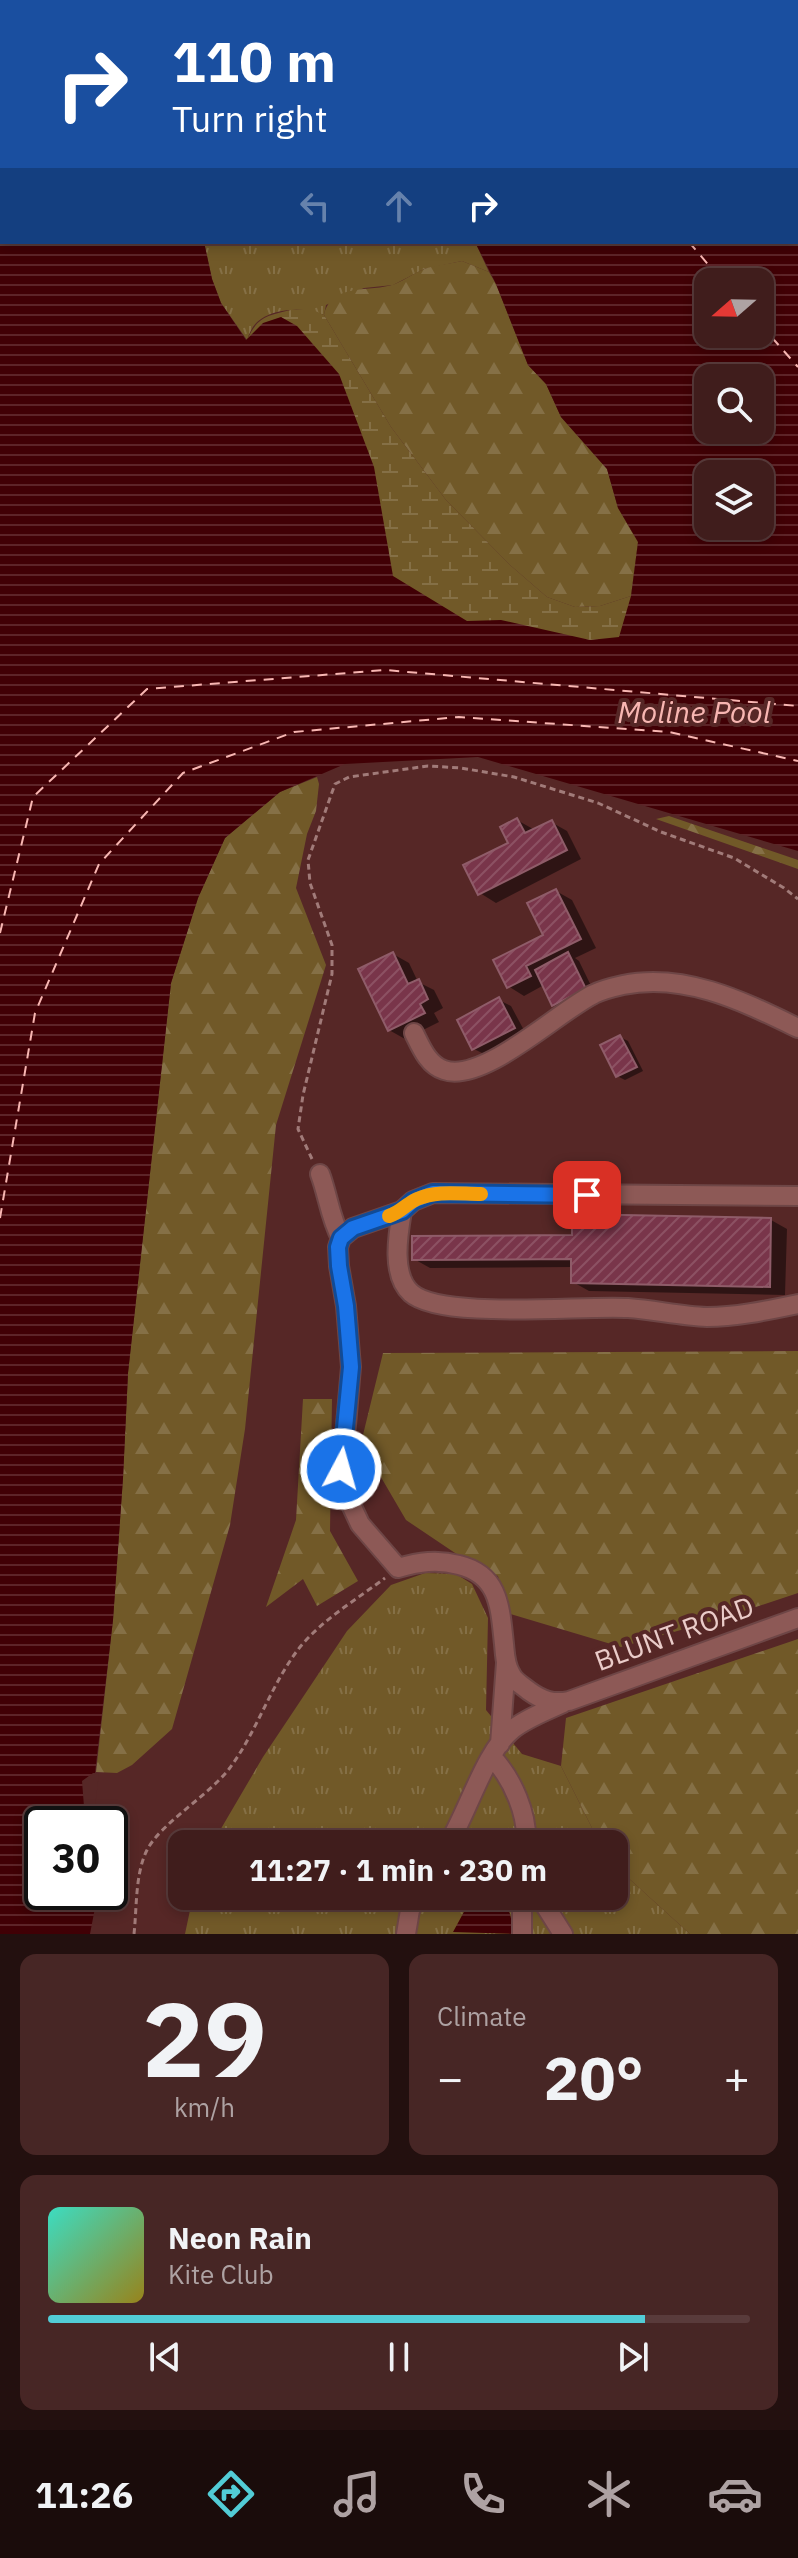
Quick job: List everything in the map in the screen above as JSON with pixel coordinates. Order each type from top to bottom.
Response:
[{"type":"street","points":[[414,1033],[430,1060],[445,1071],[468,1070],[525,1042],[594,994],[625,985],[663,982],[712,991],[750,1004],[798,1028]]},
{"type":"street","points":[[320,1174],[328,1195],[331,1217],[341,1238]]},
{"type":"street","points":[[455,1830],[496,1751],[506,1663],[498,1602],[487,1578],[468,1567],[429,1561],[398,1568],[360,1524],[341,1483],[351,1367],[346,1306],[337,1255],[341,1238],[353,1228],[402,1211],[413,1201],[433,1193],[798,1196]]},
{"type":"street","points":[[402,1211],[398,1233],[401,1276],[410,1292],[428,1303],[470,1308],[629,1308],[709,1317],[798,1304]]},
{"type":"street","name":"BLUNT ROAD","points":[[496,1751],[511,1730],[569,1701],[798,1618]]},
{"type":"street","name":"BLUNT ROAD","points":[[506,1663],[511,1675],[535,1695],[555,1703],[569,1701]]},
{"type":"street","points":[[496,1751],[520,1806],[526,1830]]},
{"type":"street","points":[[406,1934],[412,1910]]},
{"type":"street","points":[[522,1910],[522,1934]]},
{"type":"street","points":[[548,1910],[563,1934]]},
{"type":"path","points":[[320,1174],[298,1129],[303,1095],[332,974],[332,945],[310,883],[308,860],[335,784],[349,777],[428,766],[514,777],[598,803],[661,832],[734,858],[798,899]]},
{"type":"path","points":[[134,1934],[142,1861],[155,1837],[201,1798],[231,1766],[286,1667],[301,1647],[398,1568]]},
{"type":"green space","points":[[204,244],[476,244],[489,272],[462,261],[424,269],[393,285],[364,288],[326,305],[324,315],[292,310],[268,315],[256,323],[247,340],[221,303]]},
{"type":"green space","points":[[462,261],[489,272],[528,365],[546,384],[561,417],[607,469],[618,508],[638,542],[631,596],[600,606],[575,607],[547,597],[510,565],[446,500],[391,427],[324,315],[328,305],[343,293],[385,287],[424,269]]},
{"type":"green space","points":[[291,310],[313,310],[324,315],[391,427],[446,500],[510,565],[547,597],[575,607],[600,606],[631,596],[638,542],[618,508],[643,529],[633,649],[391,630],[247,340],[264,318]]},
{"type":"green space","points":[[317,777],[316,811],[307,834],[296,888],[326,965],[276,1125],[245,1429],[230,1525],[172,1729],[132,1765],[117,1773],[96,1772],[113,1620],[128,1373],[171,983],[198,898],[225,838],[280,792]]},
{"type":"green space","points":[[669,816],[798,860],[798,869],[656,819]]},
{"type":"green space","points":[[798,1351],[798,1593],[621,1647],[507,1613],[498,1576],[461,1557],[406,1520],[361,1443],[383,1353]]},
{"type":"green space","points":[[303,1399],[332,1399],[330,1531],[358,1581],[317,1606],[303,1579],[266,1607],[296,1520]]},
{"type":"green space","points":[[425,1573],[456,1574],[472,1584],[488,1618],[486,1710],[522,1754],[561,1766],[593,1830],[220,1830],[263,1757],[347,1631],[391,1585]]},
{"type":"green space","points":[[798,1639],[798,1934],[690,1934],[628,1878],[628,1830],[593,1830],[561,1766],[566,1718]]},
{"type":"green space","points":[[628,1878],[690,1934],[185,1934],[190,1910],[628,1910]]},
{"type":"water","name":"Moline Pool","points":[[0,244],[204,244],[221,303],[246,340],[263,323],[281,317],[297,326],[339,374],[374,467],[393,576],[467,621],[501,620],[590,640],[619,637],[631,596],[638,542],[618,508],[607,469],[561,417],[546,384],[528,365],[496,284],[476,244],[798,244],[798,851],[478,757],[345,764],[280,792],[225,838],[198,898],[171,983],[128,1373],[113,1620],[91,1806],[24,1806],[24,1910],[95,1910],[90,1934],[0,1934]]},
{"type":"water","points":[[465,1910],[508,1910],[514,1934],[453,1932]]},
{"type":"pier","points":[[93,1773],[99,1773],[95,1806],[84,1806],[82,1781]]},
{"type":"building","points":[[517,818],[525,833],[552,820],[567,850],[478,895],[463,865],[508,843],[500,827]]},
{"type":"building","points":[[556,889],[581,939],[526,966],[531,976],[507,988],[493,960],[543,935],[527,903]]},
{"type":"building","points":[[393,952],[408,984],[419,979],[428,999],[420,1004],[425,1013],[388,1031],[358,969]]},
{"type":"building","points":[[568,952],[586,989],[552,1006],[535,970]]},
{"type":"building","points":[[499,997],[515,1028],[472,1050],[457,1020]]},
{"type":"building","points":[[620,1035],[637,1067],[616,1077],[600,1045]]},
{"type":"building","points":[[572,1214],[771,1218],[770,1287],[571,1283],[571,1259],[412,1260],[412,1236],[572,1235]]},
{"type":"ferry route","points":[[691,244],[711,268]]},
{"type":"ferry route","points":[[774,340],[798,367]]},
{"type":"ferry route","points":[[0,933],[33,797],[147,689],[385,670],[798,706]]},
{"type":"ferry route","points":[[0,1218],[35,1013],[99,864],[183,773],[294,732],[459,717],[669,732],[798,761]]},
{"type":"slow traffic","points":[[389,1216],[433,1193],[481,1194]]},
{"type":"route","points":[[341,1469],[351,1381],[346,1306],[337,1255],[341,1238],[353,1228],[402,1211],[413,1201],[433,1193],[587,1195]]}]
